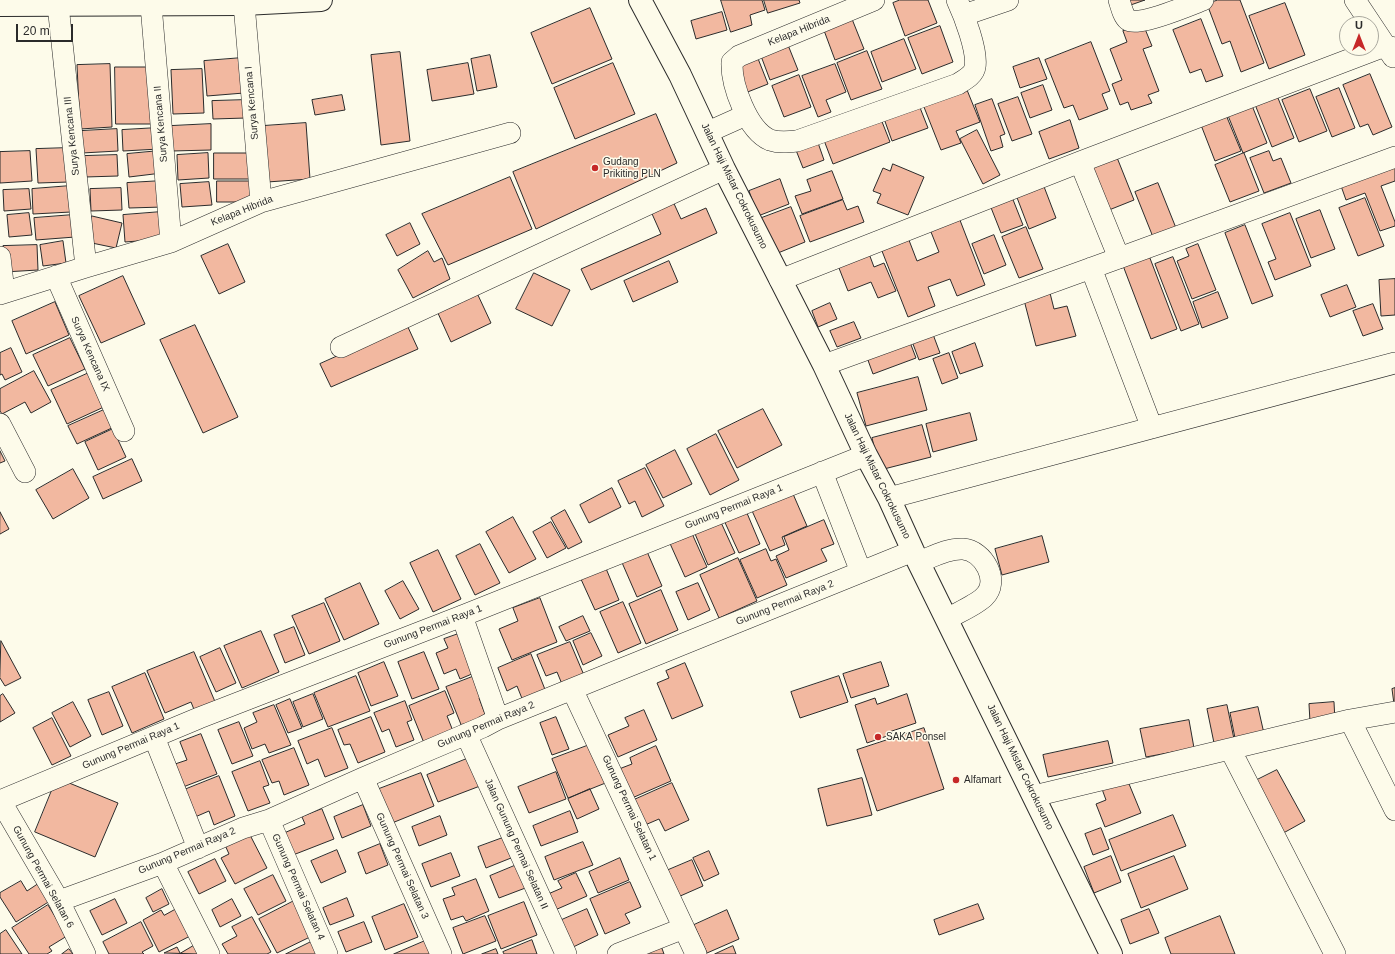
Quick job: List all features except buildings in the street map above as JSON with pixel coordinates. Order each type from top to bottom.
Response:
[{"type":"main road","points":[[0,5],[244,4],[321,0]]},
{"type":"main road","name":"Jalan Haji Mistar Cokrokusumo","points":[[640,0],[708,132],[724,168],[824,365],[866,455],[889,498],[916,557],[1111,954]]},
{"type":"street","name":"Kelapa Hibrida","points":[[746,115],[732,70],[732,62],[739,56],[874,0]]},
{"type":"street","points":[[708,132],[746,115],[757,130],[769,139],[781,142],[797,141],[958,84],[969,77],[975,67],[974,51],[960,8],[1008,0]]},
{"type":"street","points":[[1119,0],[1123,13],[1128,20],[1135,22],[1146,20],[1203,0]]},
{"type":"street","points":[[780,280],[1080,162],[1392,52],[1355,0]]},
{"type":"street","name":"Surya Kencana I","points":[[244,4],[261,202]]},
{"type":"street","name":"Surya Kencana III","points":[[58,5],[86,267]]},
{"type":"street","name":"Surya Kencana II","points":[[151,5],[170,242]]},
{"type":"street","name":"Kelapa Hibrida","points":[[2,293],[170,242],[261,202],[510,133]]},
{"type":"street","points":[[824,365],[1395,157]]},
{"type":"street","points":[[1080,162],[1119,258]]},
{"type":"street","points":[[342,347],[724,168]]},
{"type":"street","points":[[0,258],[2,293]]},
{"type":"street","points":[[1092,268],[1152,428]]},
{"type":"street","name":"Surya Kencana IX","points":[[56,276],[124,431]]},
{"type":"street","points":[[889,498],[1395,363]]},
{"type":"street","points":[[0,424],[25,472]]},
{"type":"street","name":"Gunung Permai Raya 1","points":[[0,801],[154,737],[866,455]]},
{"type":"street","points":[[822,472],[862,572]]},
{"type":"street","name":"Gunung Permai Raya 2","points":[[59,901],[163,863],[243,828],[269,820],[498,719],[862,572],[916,557],[953,549],[964,549],[976,553],[984,562],[990,574],[991,583],[989,591],[984,598],[947,619]]},
{"type":"street","points":[[462,616],[498,719]]},
{"type":"street","name":"Gunung Permai Selatan 1","points":[[572,689],[696,954]]},
{"type":"street","points":[[1034,796],[1350,720],[1395,712]]},
{"type":"street","points":[[1350,720],[1395,810]]},
{"type":"street","name":"Jalan Gunung Permai Selatan II","points":[[466,734],[566,954]]},
{"type":"street","points":[[154,737],[198,848]]},
{"type":"street","points":[[1230,749],[1335,954]]},
{"type":"street","name":"Gunung Permai Selatan 3","points":[[363,778],[441,954]]},
{"type":"street","name":"Gunung Permai Selatan 6","points":[[0,801],[59,901],[85,954]]},
{"type":"street","name":"Gunung Permai Selatan 4","points":[[269,820],[327,954]]},
{"type":"street","points":[[163,863],[209,954]]},
{"type":"street","points":[[618,954],[684,928]]},
{"type":"place","name":"Gudang Prikiting PLN","points":[[595,168]]},
{"type":"place","name":"SAKA Ponsel","points":[[878,737]]},
{"type":"place","name":"Alfamart","points":[[956,780]]}]
